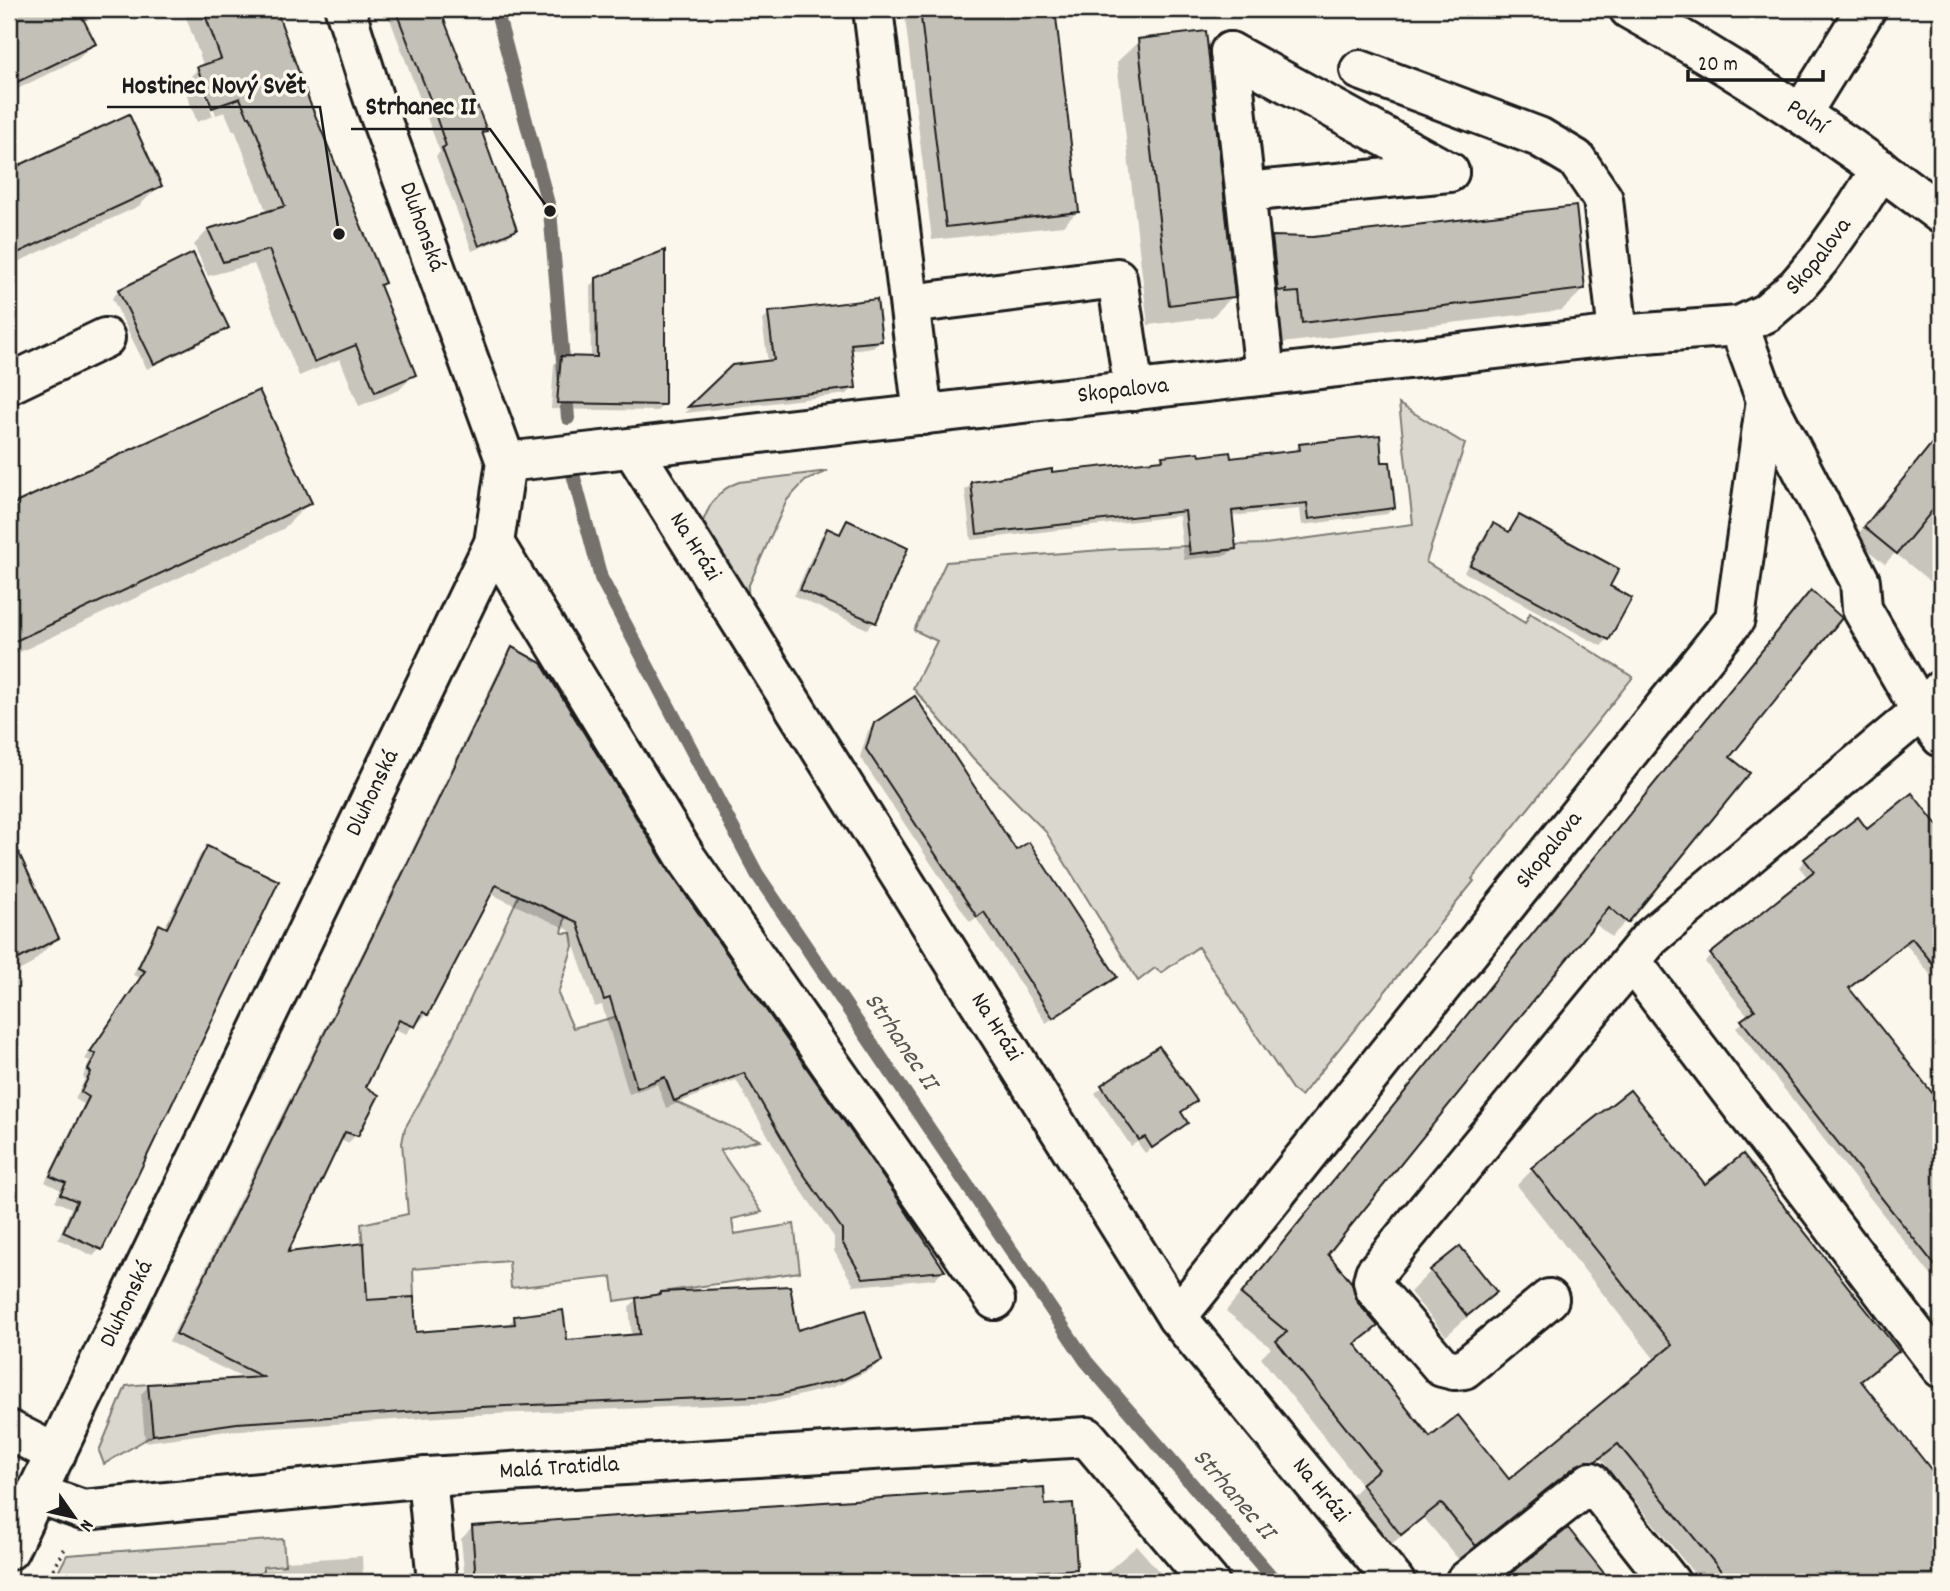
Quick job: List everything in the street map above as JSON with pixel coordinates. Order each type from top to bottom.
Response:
[{"type":"street","name":"Dluhonská","points":[[9,1550],[494,543],[506,462],[373,97],[345,9]]},
{"type":"street","points":[[873,9],[923,415]]},
{"type":"street","name":"Polní","points":[[1629,9],[1684,40],[1801,114],[1941,214]]},
{"type":"street","points":[[1801,114],[1866,9]]},
{"type":"street","points":[[1246,192],[1449,172],[1230,52],[1265,375]]},
{"type":"street","points":[[1360,71],[1539,137],[1576,159],[1603,198],[1618,335]]},
{"type":"street","name":"Skopalova","points":[[506,462],[1618,335],[1739,326],[1766,313],[1797,286],[1857,207],[1881,169]]},
{"type":"street","points":[[910,304],[1117,278],[1135,391]]},
{"type":"street","name":"Skopalova","points":[[1177,1317],[1735,619],[1766,400],[1739,326]]},
{"type":"street","points":[[9,384],[105,338]]},
{"type":"street","points":[[1549,1299],[1464,1369],[1454,1370],[1442,1367],[1375,1289],[1373,1281],[1375,1273],[1650,938],[1935,713],[1862,609],[1860,581],[1766,400]]},
{"type":"street","name":"Na Hrázi","points":[[632,449],[1177,1317],[1395,1582]]},
{"type":"street","points":[[494,543],[687,859],[995,1300]]},
{"type":"street","points":[[1632,962],[1941,1368]]},
{"type":"street","points":[[9,1430],[56,1454]]},
{"type":"street","name":"Malá Tratidla","points":[[36,1493],[83,1510],[427,1477],[1087,1437],[1209,1582]]},
{"type":"street","points":[[427,1477],[437,1582]]},
{"type":"street","points":[[1465,1582],[1591,1482],[1670,1582]]},
{"type":"shaded area","points":[[1399,404],[1465,444],[1426,562],[1525,623],[1530,613],[1633,677],[1301,1096],[1292,1089],[1198,947],[1161,973],[1155,968],[1138,981],[1046,832],[973,758],[913,688],[937,641],[914,630],[946,562],[1189,546],[1191,554],[1235,549],[1235,545],[1265,544],[1413,524]]},
{"type":"shaded area","points":[[828,471],[805,481],[787,500],[748,587],[749,612],[701,527],[707,512],[725,489],[739,482]]},
{"type":"shaded area","points":[[519,895],[552,911],[567,906],[562,933],[571,933],[573,946],[558,994],[573,1028],[615,1017],[637,1087],[665,1077],[674,1101],[760,1140],[720,1150],[762,1212],[732,1219],[734,1234],[794,1224],[800,1272],[615,1301],[612,1277],[511,1288],[509,1261],[413,1269],[414,1297],[388,1299],[368,1306],[361,1224],[408,1214],[402,1143],[405,1128],[435,1075]]},
{"type":"shaded area","points":[[148,1384],[153,1435],[104,1464],[99,1451],[126,1386]]},
{"type":"shaded area","points":[[283,1539],[285,1565],[263,1567],[264,1582],[119,1582],[114,1574],[101,1582],[53,1582],[67,1555]]},
{"type":"building","points":[[9,9],[78,9],[96,44],[9,86]]},
{"type":"building","points":[[203,9],[276,9],[310,103],[385,283],[380,285],[416,375],[375,392],[356,345],[314,362],[269,250],[223,262],[208,229],[285,206],[250,116],[248,117],[240,98],[212,108],[197,67],[221,59]]},
{"type":"building","points":[[395,9],[440,9],[487,131],[482,132],[517,230],[479,246],[442,148],[446,146],[430,99]]},
{"type":"building","points":[[920,9],[1055,9],[1079,212],[946,227]]},
{"type":"building","points":[[1206,31],[1235,297],[1169,305],[1138,39]]},
{"type":"building","points":[[129,114],[162,186],[9,257],[9,170]]},
{"type":"building","points":[[1576,206],[1585,289],[1302,323],[1299,292],[1278,291],[1272,236],[1313,237]]},
{"type":"building","points":[[665,250],[665,405],[557,403],[561,356],[597,357],[596,278]]},
{"type":"building","points":[[193,253],[229,328],[154,364],[118,290]]},
{"type":"building","points":[[877,299],[882,341],[851,344],[856,388],[688,407],[732,365],[774,360],[768,312]]},
{"type":"building","points":[[259,390],[312,503],[9,644],[9,506]]},
{"type":"building","points":[[1941,432],[1941,500],[1897,554],[1864,527]]},
{"type":"building","points":[[1380,435],[1382,462],[1390,462],[1395,508],[1309,519],[1307,503],[1232,511],[1236,549],[1190,554],[1185,511],[977,534],[971,482],[1052,469],[1052,472],[1163,460],[1162,456],[1199,452],[1200,456],[1230,452],[1231,458],[1300,450],[1299,444]]},
{"type":"building","points":[[1519,515],[1619,569],[1610,586],[1632,598],[1609,640],[1470,565],[1493,523],[1509,532]]},
{"type":"building","points":[[847,520],[908,548],[876,623],[800,590],[827,528],[840,534]]},
{"type":"building","points":[[1811,590],[1842,618],[1730,757],[1750,773],[1628,923],[1609,907],[1328,1254],[1352,1283],[1358,1303],[1378,1326],[1355,1344],[1430,1437],[1458,1415],[1509,1479],[1672,1345],[1531,1168],[1630,1090],[1705,1184],[1743,1154],[1899,1351],[1861,1381],[1941,1482],[1941,1582],[1730,1582],[1618,1444],[1596,1461],[1577,1465],[1476,1546],[1441,1503],[1401,1535],[1361,1484],[1379,1469],[1276,1341],[1287,1332],[1241,1294]]},
{"type":"building","points":[[512,647],[541,663],[669,871],[894,1193],[945,1271],[863,1278],[842,1242],[842,1229],[800,1169],[744,1073],[674,1101],[665,1077],[637,1088],[610,998],[604,1000],[577,922],[496,885],[428,1015],[423,1012],[415,1027],[399,1020],[366,1087],[379,1095],[358,1136],[345,1132],[288,1252],[364,1243],[367,1300],[414,1297],[416,1332],[515,1324],[514,1316],[563,1310],[567,1340],[640,1334],[636,1298],[661,1292],[790,1286],[798,1330],[865,1310],[882,1361],[844,1379],[778,1395],[480,1407],[237,1423],[153,1435],[148,1384],[263,1377],[176,1334]]},
{"type":"building","points":[[915,696],[1016,850],[1029,842],[1117,977],[1053,1018],[984,912],[977,917],[866,749],[874,723]]},
{"type":"building","points":[[1912,793],[1941,830],[1941,974],[1912,938],[1849,988],[1941,1104],[1941,1273],[1741,1020],[1755,1010],[1710,954],[1814,871],[1804,859],[1858,817],[1867,829]]},
{"type":"building","points":[[9,832],[59,938],[9,964]]},
{"type":"building","points":[[207,846],[279,881],[102,1250],[63,1232],[77,1201],[60,1194],[66,1183],[50,1176],[89,1097],[81,1092],[96,1054],[90,1052],[145,971],[138,968],[159,924],[167,928]]},
{"type":"building","points":[[1159,1046],[1197,1101],[1181,1112],[1188,1123],[1152,1148],[1145,1137],[1139,1140],[1101,1085]]},
{"type":"building","points":[[1460,1246],[1497,1292],[1467,1316],[1430,1270]]},
{"type":"building","points":[[1044,1487],[1045,1505],[1073,1503],[1077,1569],[877,1582],[476,1582],[472,1526]]},
{"type":"building","points":[[1568,1528],[1611,1582],[1503,1580]]},
{"type":"waterway","name":"Strhanec II","points":[[496,9],[550,211],[568,418]]},
{"type":"waterway","name":"Strhanec II","points":[[573,474],[601,578],[757,874],[1086,1361],[1276,1582]]},
{"type":"place","name":"Strhanec II","points":[[550,211]]},
{"type":"place","name":"Hostinec Nový Svět","points":[[339,234]]}]
